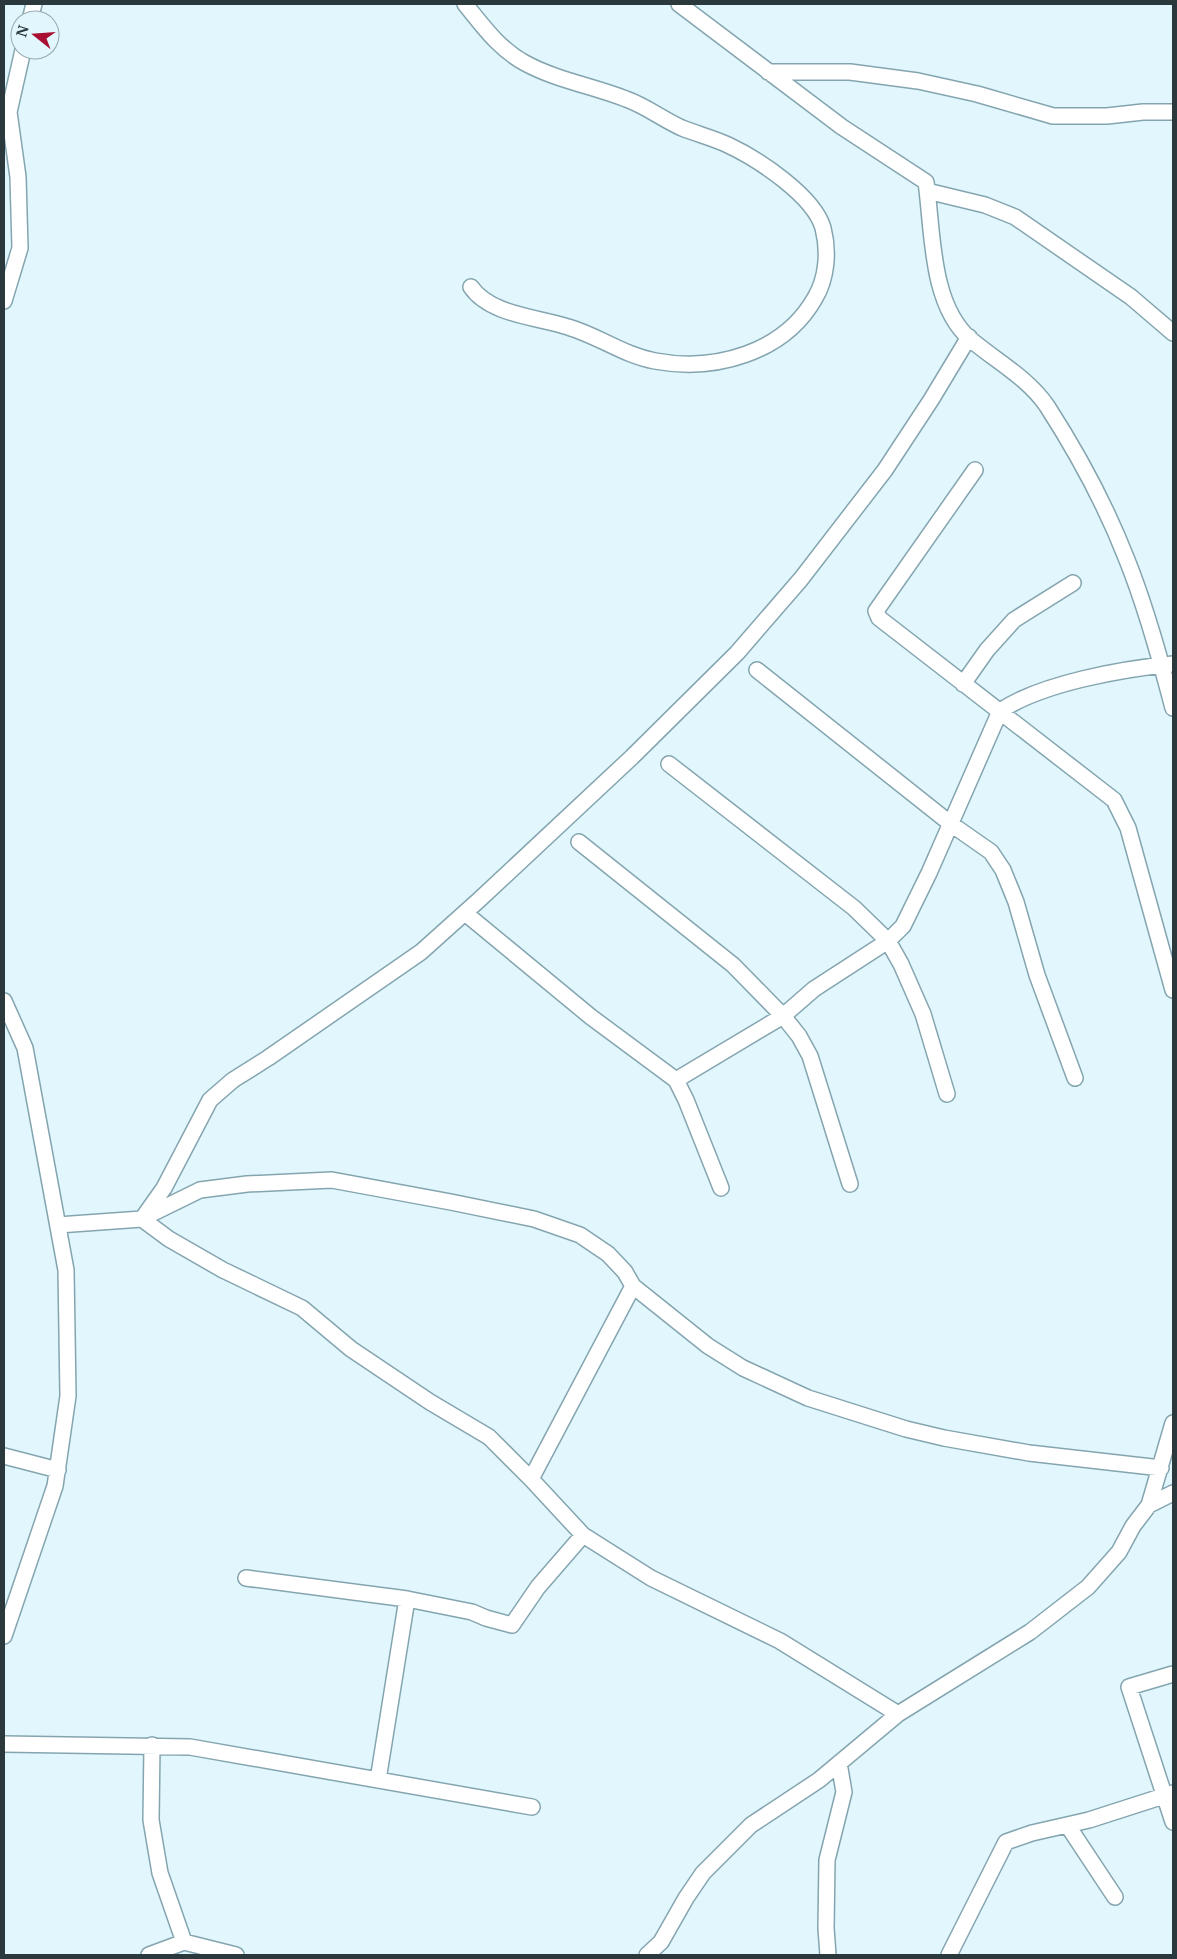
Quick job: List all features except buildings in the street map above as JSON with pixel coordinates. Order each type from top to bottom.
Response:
[{"type":"street","points":[[464,4],[499,44],[524,63],[630,100],[670,122],[726,144],[754,159],[810,204],[822,223],[826,250],[825,271],[820,288],[810,306],[793,328],[767,345],[751,352],[713,363],[674,364],[628,354],[569,327],[492,306],[477,295],[471,287]]},
{"type":"street","points":[[679,4],[842,127],[926,182],[942,295],[954,318],[968,337],[1032,387],[1045,404],[1082,464],[1128,562],[1167,665],[1173,708]]},
{"type":"street","points":[[4,301],[20,248],[18,177],[9,112],[21,60]]},
{"type":"street","points":[[768,72],[850,72],[918,81],[977,94],[1053,116],[1107,116],[1143,112],[1173,112]]},
{"type":"street","points":[[927,191],[985,205],[1015,217],[1131,297],[1173,332]]},
{"type":"street","points":[[142,1219],[164,1188],[210,1100],[232,1080],[268,1058],[421,952],[632,757],[737,654],[801,579],[885,470],[931,400],[968,337]]},
{"type":"street","points":[[975,470],[876,611],[879,618],[1114,800],[1128,828],[1173,990]]},
{"type":"street","points":[[963,684],[987,650],[1014,620],[1074,583]]},
{"type":"street","points":[[676,1080],[783,1016],[814,990],[888,941],[902,926],[929,873],[1000,711],[1015,701],[1089,678],[1167,665]]},
{"type":"street","points":[[757,670],[950,824],[991,852],[1003,870],[1016,902],[1037,975],[1075,1078]]},
{"type":"street","points":[[669,764],[854,908],[888,941],[901,964],[923,1014],[947,1094]]},
{"type":"street","points":[[579,842],[733,965],[783,1016],[799,1036],[810,1056],[850,1184]]},
{"type":"street","points":[[465,913],[591,1017],[676,1080],[722,1188]]},
{"type":"street","points":[[4,1001],[25,1048],[66,1270],[68,1396],[55,1486],[4,1636]]},
{"type":"street","points":[[58,1224],[142,1219],[200,1190],[246,1184],[332,1180],[534,1219],[580,1235],[608,1254],[625,1272],[633,1286],[708,1346],[743,1368],[808,1398],[906,1429],[944,1438],[1029,1453],[1161,1468]]},
{"type":"street","points":[[142,1219],[169,1238],[223,1270],[302,1308],[351,1349],[430,1402],[488,1437],[531,1479],[583,1535],[651,1578],[780,1642],[898,1714]]},
{"type":"street","points":[[531,1479],[633,1286]]},
{"type":"street","points":[[647,1955],[660,1942],[703,1873],[751,1826],[818,1780],[898,1714],[1030,1632],[1088,1587],[1119,1552],[1133,1526],[1150,1505],[1173,1423]]},
{"type":"street","points":[[4,1456],[58,1470]]},
{"type":"street","points":[[1150,1505],[1173,1493]]},
{"type":"street","points":[[246,1578],[407,1599],[472,1612],[512,1625],[538,1588],[583,1535]]},
{"type":"street","points":[[378,1780],[407,1599]]},
{"type":"street","points":[[1173,1674],[1130,1687],[1169,1794],[1173,1822]]},
{"type":"street","points":[[4,1744],[190,1747],[532,1807]]},
{"type":"street","points":[[152,1745],[150,1820],[160,1873],[184,1942]]},
{"type":"street","points":[[828,1955],[826,1928],[827,1860],[844,1792],[839,1763]]},
{"type":"street","points":[[949,1955],[1006,1842],[1032,1833],[1068,1826],[1169,1794]]},
{"type":"street","points":[[1068,1826],[1115,1896]]},
{"type":"street","points":[[149,1955],[184,1942],[236,1955]]}]
